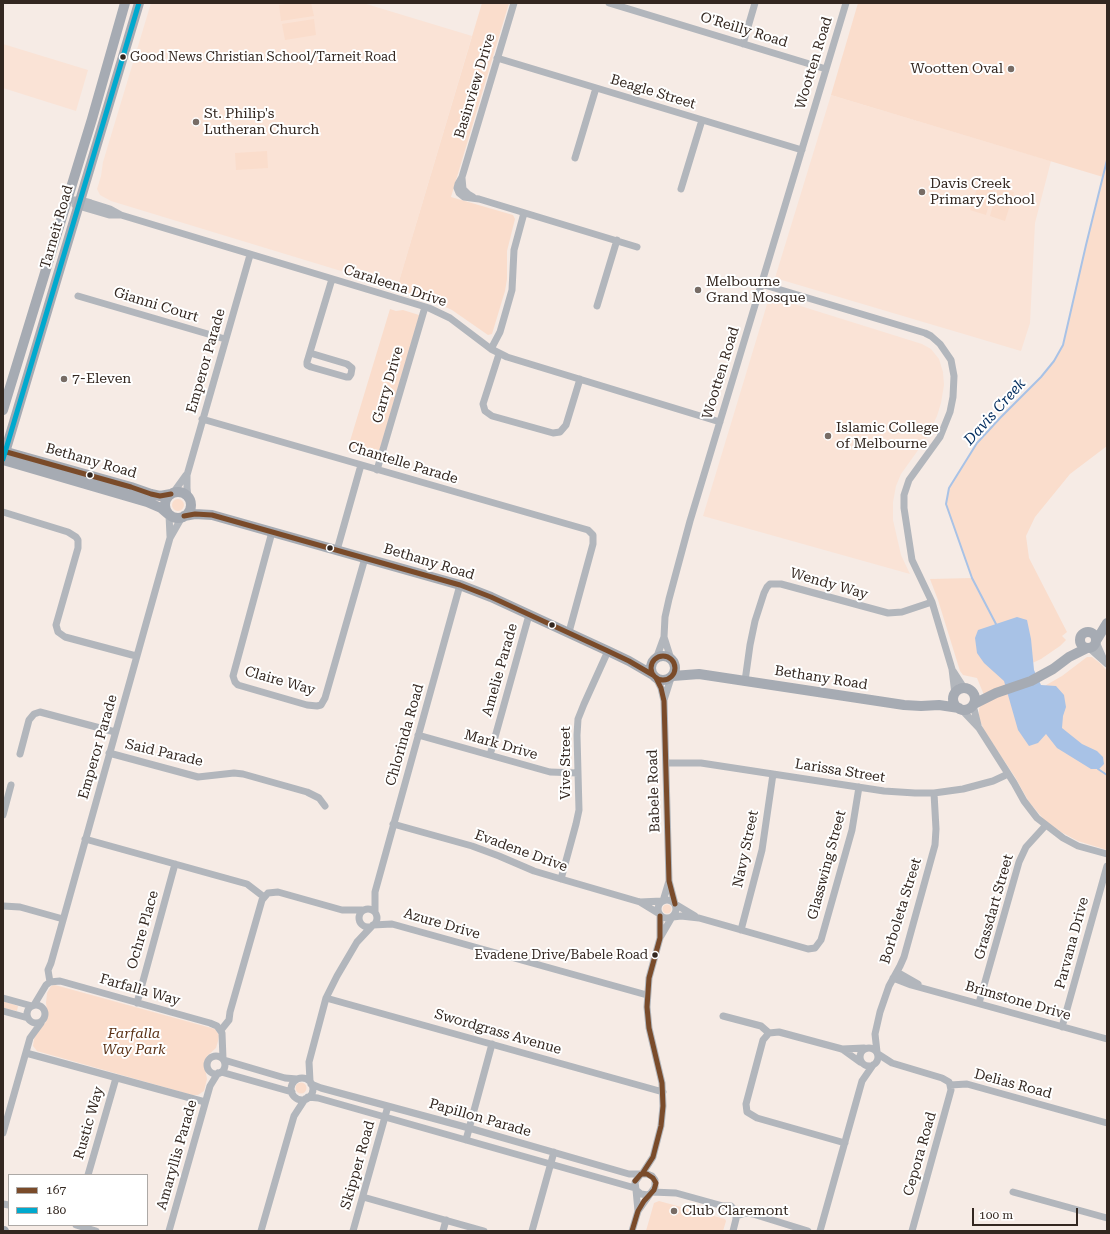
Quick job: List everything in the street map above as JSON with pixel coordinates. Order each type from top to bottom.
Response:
[{"type":"street","name":"Tarneit Road","points":[[3,410],[92,119],[125,3]]},
{"type":"street","name":"Tarneit Road","points":[[4,456],[139,3]]},
{"type":"street","name":"Basinview Drive","points":[[514,3],[462,176],[463,189],[468,194],[479,199],[637,247]]},
{"type":"street","name":"O'Reilly Road","points":[[608,3],[826,69]]},
{"type":"street","points":[[743,44],[755,3]]},
{"type":"street","name":"Wootten Road","points":[[655,660],[664,637],[665,617],[669,598],[720,422],[846,3]]},
{"type":"street","name":"Beagle Street","points":[[497,58],[802,150]]},
{"type":"street","points":[[575,158],[596,88]]},
{"type":"street","points":[[681,189],[702,120]]},
{"type":"street","name":"Caraleena Drive","points":[[66,200],[110,209],[121,215],[425,307],[450,318],[499,354],[720,422]]},
{"type":"street","points":[[491,349],[500,332],[512,290],[514,250],[524,213]]},
{"type":"street","points":[[597,306],[617,240]]},
{"type":"street","name":"Emperor Parade","points":[[189,499],[187,475],[250,254]]},
{"type":"street","points":[[310,353],[347,364],[352,368],[351,374],[349,377],[346,377],[307,365],[307,362],[332,279]]},
{"type":"street","points":[[761,284],[920,332],[936,340],[948,355],[954,376],[953,397],[950,412],[940,437],[909,480],[904,501],[905,518],[912,560],[932,602],[952,669],[954,703],[978,728],[1024,801],[1037,818],[1057,835],[1071,842],[1107,854]]},
{"type":"street","name":"Gianni Court","points":[[78,296],[225,339]]},
{"type":"street","name":"Garry Drive","points":[[377,470],[425,307]]},
{"type":"street","points":[[499,354],[483,404],[485,411],[492,416],[553,433],[560,432],[566,426],[580,379]]},
{"type":"street","name":"Chantelle Parade","points":[[202,419],[585,529],[593,536],[593,544],[569,632]]},
{"type":"street","name":"Bethany Road","points":[[4,456],[131,487],[160,496],[172,493]]},
{"type":"street","name":"Bethany Road","points":[[4,456],[147,502],[161,508],[168,514]]},
{"type":"street","points":[[337,550],[362,465]]},
{"type":"street","name":"Emperor Parade","points":[[172,493],[187,475]]},
{"type":"street","points":[[180,492],[189,499],[190,508],[187,514],[183,517],[175,518],[168,514],[166,510],[165,503],[168,496],[172,493],[180,492]]},
{"type":"street","name":"Bethany Road","points":[[189,499],[212,515]]},
{"type":"street","points":[[3,512],[68,532],[78,540],[78,548],[56,625],[58,632],[65,637],[136,656]]},
{"type":"street","name":"Emperor Parade","points":[[168,514],[170,538]]},
{"type":"street","name":"Bethany Road","points":[[183,517],[195,514],[212,515],[460,585],[569,632],[629,660],[654,677]]},
{"type":"street","points":[[3,516],[11,515]]},
{"type":"street","name":"Emperor Parade","points":[[53,982],[51,963],[136,656],[170,538],[183,517]]},
{"type":"street","name":"Claire Way","points":[[272,532],[233,676],[238,685],[307,705],[317,706],[321,704],[325,698],[365,558]]},
{"type":"street","name":"Wendy Way","points":[[745,681],[750,645],[756,621],[764,593],[770,584],[781,584],[888,614],[902,612],[932,602]]},
{"type":"street","name":"Chlorinda Road","points":[[375,913],[375,892],[460,585]]},
{"type":"street","name":"Amelie Parade","points":[[490,755],[529,615]]},
{"type":"street","points":[[1088,632],[1106,624]]},
{"type":"street","points":[[1092,645],[1106,624]]},
{"type":"street","points":[[1088,632],[1093,634],[1092,645],[1105,662]]},
{"type":"street","name":"Bethany Road","points":[[672,660],[699,674],[904,705],[939,705],[968,709],[996,693],[1031,681],[1053,670],[1069,657],[1076,649],[1082,635],[1088,632]]},
{"type":"street","name":"Wootten Road","points":[[664,637],[672,660]]},
{"type":"street","points":[[1080,640],[1081,645],[1092,645]]},
{"type":"street","name":"Bethany Road","points":[[1069,657],[1092,645]]},
{"type":"street","name":"Vive Street","points":[[561,879],[578,814],[578,720],[608,651]]},
{"type":"street","points":[[663,656],[672,660],[676,669],[672,677],[664,681],[654,677],[651,667],[655,660],[663,656]]},
{"type":"street","name":"Bethany Road","points":[[629,660],[645,662],[655,660]]},
{"type":"street","points":[[952,669],[975,697],[973,705],[978,728]]},
{"type":"street","name":"Bethany Road","points":[[672,677],[699,674]]},
{"type":"street","name":"Babele Road","points":[[654,677],[661,688],[664,701],[670,881],[675,904]]},
{"type":"street","name":"Babele Road","points":[[664,701],[672,677]]},
{"type":"street","name":"Bethany Road","points":[[939,705],[954,695],[958,690],[968,689],[996,693]]},
{"type":"street","points":[[20,754],[29,720],[34,714],[40,712],[115,732]]},
{"type":"street","name":"Mark Drive","points":[[418,735],[550,772],[578,772]]},
{"type":"street","name":"Said Parade","points":[[109,753],[198,777],[234,773],[243,774],[307,792],[319,798],[325,806]]},
{"type":"street","name":"Larissa Street","points":[[666,763],[701,763],[902,793],[934,793],[972,787],[993,781],[1008,774]]},
{"type":"street","name":"Navy Street","points":[[741,930],[762,850],[773,774]]},
{"type":"street","points":[[3,815],[11,785]]},
{"type":"street","name":"Glasswing Street","points":[[741,930],[808,948],[816,948],[821,940],[852,830],[859,787]]},
{"type":"street","name":"Borboleta Street","points":[[865,1048],[875,1034],[889,986],[904,957],[936,839],[934,793]]},
{"type":"street","name":"Evadene Drive","points":[[393,824],[472,846],[534,871],[640,902],[659,914]]},
{"type":"street","name":"Grassdart Street","points":[[979,1003],[1018,862],[1026,847],[1046,825]]},
{"type":"street","points":[[85,839],[247,884],[266,895]]},
{"type":"street","name":"Ochre Place","points":[[136,1003],[175,864]]},
{"type":"street","name":"Parvana Drive","points":[[1062,1026],[1107,866]]},
{"type":"street","name":"Babele Road","points":[[662,901],[670,881]]},
{"type":"street","points":[[220,1073],[224,1068],[222,1043],[223,1036],[219,1028],[230,1012],[262,900],[266,895],[278,892],[342,910],[369,909],[375,913],[376,920],[357,942],[337,976],[326,998],[309,1062],[298,1079],[293,1083],[294,1116]]},
{"type":"street","name":"Chlorinda Road","points":[[363,910],[375,892]]},
{"type":"street","points":[[660,938],[658,907],[662,901],[669,900],[699,918]]},
{"type":"street","name":"Evadene Drive","points":[[640,902],[662,901]]},
{"type":"street","points":[[632,1231],[638,1211],[656,1187],[653,1157],[661,1126],[663,1092],[660,1069],[648,1028],[647,995],[649,978],[660,938],[676,912],[675,904]]},
{"type":"street","points":[[3,906],[20,907],[63,919]]},
{"type":"street","points":[[342,910],[365,926],[373,925]]},
{"type":"street","points":[[357,942],[359,916],[363,910]]},
{"type":"street","name":"Azure Drive","points":[[375,913],[392,924],[647,995]]},
{"type":"street","points":[[659,914],[667,919],[681,916],[699,918],[741,930]]},
{"type":"street","name":"Azure Drive","points":[[373,925],[392,924]]},
{"type":"street","name":"Brimstone Drive","points":[[895,975],[911,985],[1107,1039]]},
{"type":"street","points":[[3,1133],[30,1038],[27,1012],[46,985],[53,982]]},
{"type":"street","name":"Farfalla Way","points":[[53,982],[66,983],[219,1028]]},
{"type":"street","points":[[30,1038],[45,1019],[43,990]]},
{"type":"street","points":[[3,998],[33,1005],[40,1005],[45,1011]]},
{"type":"street","name":"Swordgrass Avenue","points":[[326,998],[663,1092]]},
{"type":"street","points":[[3,1011],[28,1019],[33,1023],[41,1023]]},
{"type":"street","points":[[723,1016],[761,1026],[767,1035]]},
{"type":"street","points":[[767,1035],[779,1032],[842,1050],[867,1066],[892,1063]]},
{"type":"street","name":"Borboleta Street","points":[[875,1034],[877,1053]]},
{"type":"street","points":[[767,1035],[746,1102],[747,1112],[757,1118],[845,1143]]},
{"type":"street","points":[[222,1043],[208,1061],[209,1069],[213,1073],[220,1073],[293,1094],[299,1099],[306,1098]]},
{"type":"street","points":[[466,1140],[492,1044]]},
{"type":"street","points":[[820,1231],[862,1081],[861,1062],[859,1056],[860,1052],[865,1048]]},
{"type":"street","points":[[842,1050],[871,1048],[892,1063],[942,1078],[949,1082],[950,1085]]},
{"type":"street","points":[[26,1053],[206,1102]]},
{"type":"street","points":[[862,1081],[877,1061],[877,1053]]},
{"type":"street","points":[[212,1057],[218,1056],[223,1060],[285,1078],[305,1078],[311,1083]]},
{"type":"street","points":[[261,1231],[294,1116],[312,1092],[309,1062]]},
{"type":"street","name":"Amaryllis Parade","points":[[169,1231],[210,1086],[209,1069]]},
{"type":"street","name":"Amaryllis Parade","points":[[210,1086],[220,1073]]},
{"type":"street","name":"Rustic Way","points":[[88,1174],[116,1078]]},
{"type":"street","name":"Papillon Parade","points":[[311,1083],[321,1088],[469,1128],[629,1174],[642,1174]]},
{"type":"street","name":"Delias Road","points":[[950,1085],[967,1084],[1107,1123]]},
{"type":"street","name":"Cepora Road","points":[[912,1231],[951,1090],[950,1085]]},
{"type":"street","name":"Papillon Parade","points":[[306,1098],[318,1098],[636,1189]]},
{"type":"street","name":"Skipper Road","points":[[353,1231],[388,1106]]},
{"type":"street","points":[[532,1231],[554,1152]]},
{"type":"street","points":[[638,1211],[635,1182],[653,1157]]},
{"type":"street","points":[[642,1174],[650,1175],[666,1188],[676,1193]]},
{"type":"street","points":[[636,1189],[641,1194],[666,1192],[676,1193],[723,1206],[736,1216]]},
{"type":"street","points":[[1013,1192],[1107,1218]]},
{"type":"street","points":[[363,1197],[484,1231]]},
{"type":"street","points":[[736,1216],[746,1213],[753,1214],[808,1231]]},
{"type":"street","points":[[733,1231],[736,1216]]},
{"type":"street","points":[[443,1231],[446,1220]]},
{"type":"street","points":[[79,1226],[96,1231]]},
{"type":"shaded area","points":[[151,3],[363,3],[472,36],[397,288],[111,201],[100,195],[97,189],[103,162]]},
{"type":"shaded area","points":[[3,44],[88,70],[76,111],[3,88]]},
{"type":"shaded area","name":"Davis Creek Primary School","points":[[831,95],[1051,161],[1035,223],[1030,323],[1021,351],[775,278]]},
{"type":"shaded area","name":"Islamic College of Melbourne","points":[[775,298],[922,344],[931,349],[939,359],[943,372],[944,385],[937,416],[926,439],[901,474],[896,486],[893,502],[893,520],[901,555],[910,574],[703,516],[768,301]]},
{"type":"green space","points":[[311,3],[314,16],[281,21],[279,5]]},
{"type":"green space","points":[[482,3],[509,3],[451,197],[513,215],[515,219],[507,251],[507,279],[505,291],[492,334],[488,335],[452,310],[430,300],[406,293],[404,290],[397,288]]},
{"type":"green space","points":[[858,3],[1107,3],[1107,446],[1070,474],[1035,517],[1026,536],[1029,558],[1067,632],[1062,636],[1066,640],[1060,646],[1041,659],[1015,671],[1041,688],[1062,676],[1087,657],[1092,657],[1107,671],[1107,850],[1078,841],[1061,832],[1046,822],[1029,802],[1015,777],[985,732],[981,723],[979,708],[986,700],[977,678],[963,675],[960,671],[930,579],[972,578],[946,504],[949,488],[977,443],[1041,377],[1054,361],[1063,345],[1103,177],[831,95]]},
{"type":"green space","points":[[314,19],[316,35],[285,40],[282,24]]},
{"type":"green space","points":[[267,151],[268,168],[236,170],[235,153]]},
{"type":"green space","points":[[979,182],[994,186],[986,215],[970,210]]},
{"type":"green space","points":[[998,188],[1014,192],[1005,221],[990,216]]},
{"type":"green space","points":[[390,309],[396,311],[403,310],[419,315],[419,317],[378,456],[375,461],[347,451]]},
{"type":"green space","points":[[178,499],[182,501],[184,505],[182,509],[178,511],[174,509],[172,505],[174,501]]},
{"type":"green space","points":[[667,904],[672,909],[667,914],[662,909]]},
{"type":"green space","name":"Farfalla Way Park","points":[[55,985],[215,1029],[219,1035],[216,1048],[207,1056],[204,1062],[207,1079],[204,1091],[198,1095],[192,1095],[37,1051],[33,1046],[34,1039],[38,1029],[46,1022],[48,1017],[46,1003],[47,993],[51,986]]},
{"type":"green space","points":[[3,1001],[18,1006],[17,1011],[3,1008]]},
{"type":"green space","points":[[299,1083],[303,1083],[305,1084],[305,1092],[299,1093],[296,1090],[296,1086]]},
{"type":"green space","name":"Club Claremont","points":[[659,1201],[725,1219],[726,1221],[723,1231],[646,1231],[654,1203]]},
{"type":"water","points":[[1017,617],[1027,620],[1031,639],[1034,670],[1041,685],[1056,686],[1064,695],[1066,707],[1063,716],[1062,728],[1082,744],[1097,751],[1103,757],[1104,764],[1099,769],[1091,769],[1057,748],[1046,734],[1038,743],[1029,746],[1018,730],[1004,681],[984,663],[977,653],[975,638],[978,630]]},
{"type":"waterway","name":"Davis Creek","points":[[997,626],[972,578],[946,504],[949,488],[977,443],[1041,377],[1054,361],[1063,345],[1107,160]]},
{"type":"waterway","name":"Davis Creek","points":[[1098,769],[1107,775]]},
{"type":"transit line","name":"180","points":[[3,459],[139,3]]},
{"type":"transit line","name":"167","points":[[3,451],[151,494],[160,496],[171,494]]},
{"type":"transit line","name":"167","points":[[184,516],[195,514],[212,515],[460,585],[491,597],[608,651],[653,675]]},
{"type":"transit line","name":"167","points":[[663,656],[672,659],[675,668],[672,677],[663,680],[654,677],[651,668],[654,659],[663,656]]},
{"type":"transit line","name":"167","points":[[656,678],[661,688],[664,701],[669,881],[675,904]]},
{"type":"transit line","name":"167","points":[[642,1174],[653,1157],[661,1126],[663,1106],[662,1083],[649,1028],[647,1007],[649,978],[660,938],[660,916]]},
{"type":"transit line","name":"167","points":[[632,1231],[638,1211],[644,1201],[654,1190],[656,1183],[653,1178],[647,1174],[641,1174],[635,1181]]},
{"type":"place","name":"Good News Christian School/Tarneit Road","points":[[123,57]]},
{"type":"place","name":"Wootten Oval","points":[[1011,69]]},
{"type":"place","name":"St. Philip's Lutheran Church","points":[[196,122]]},
{"type":"place","name":"Davis Creek Primary School","points":[[922,192]]},
{"type":"place","name":"Melbourne Grand Mosque","points":[[698,290]]},
{"type":"place","name":"7-Eleven","points":[[64,379]]},
{"type":"place","name":"Islamic College of Melbourne","points":[[828,436]]},
{"type":"place","name":"Evadene Drive/Babele Road","points":[[655,955]]},
{"type":"place","name":"Club Claremont","points":[[674,1211]]}]
